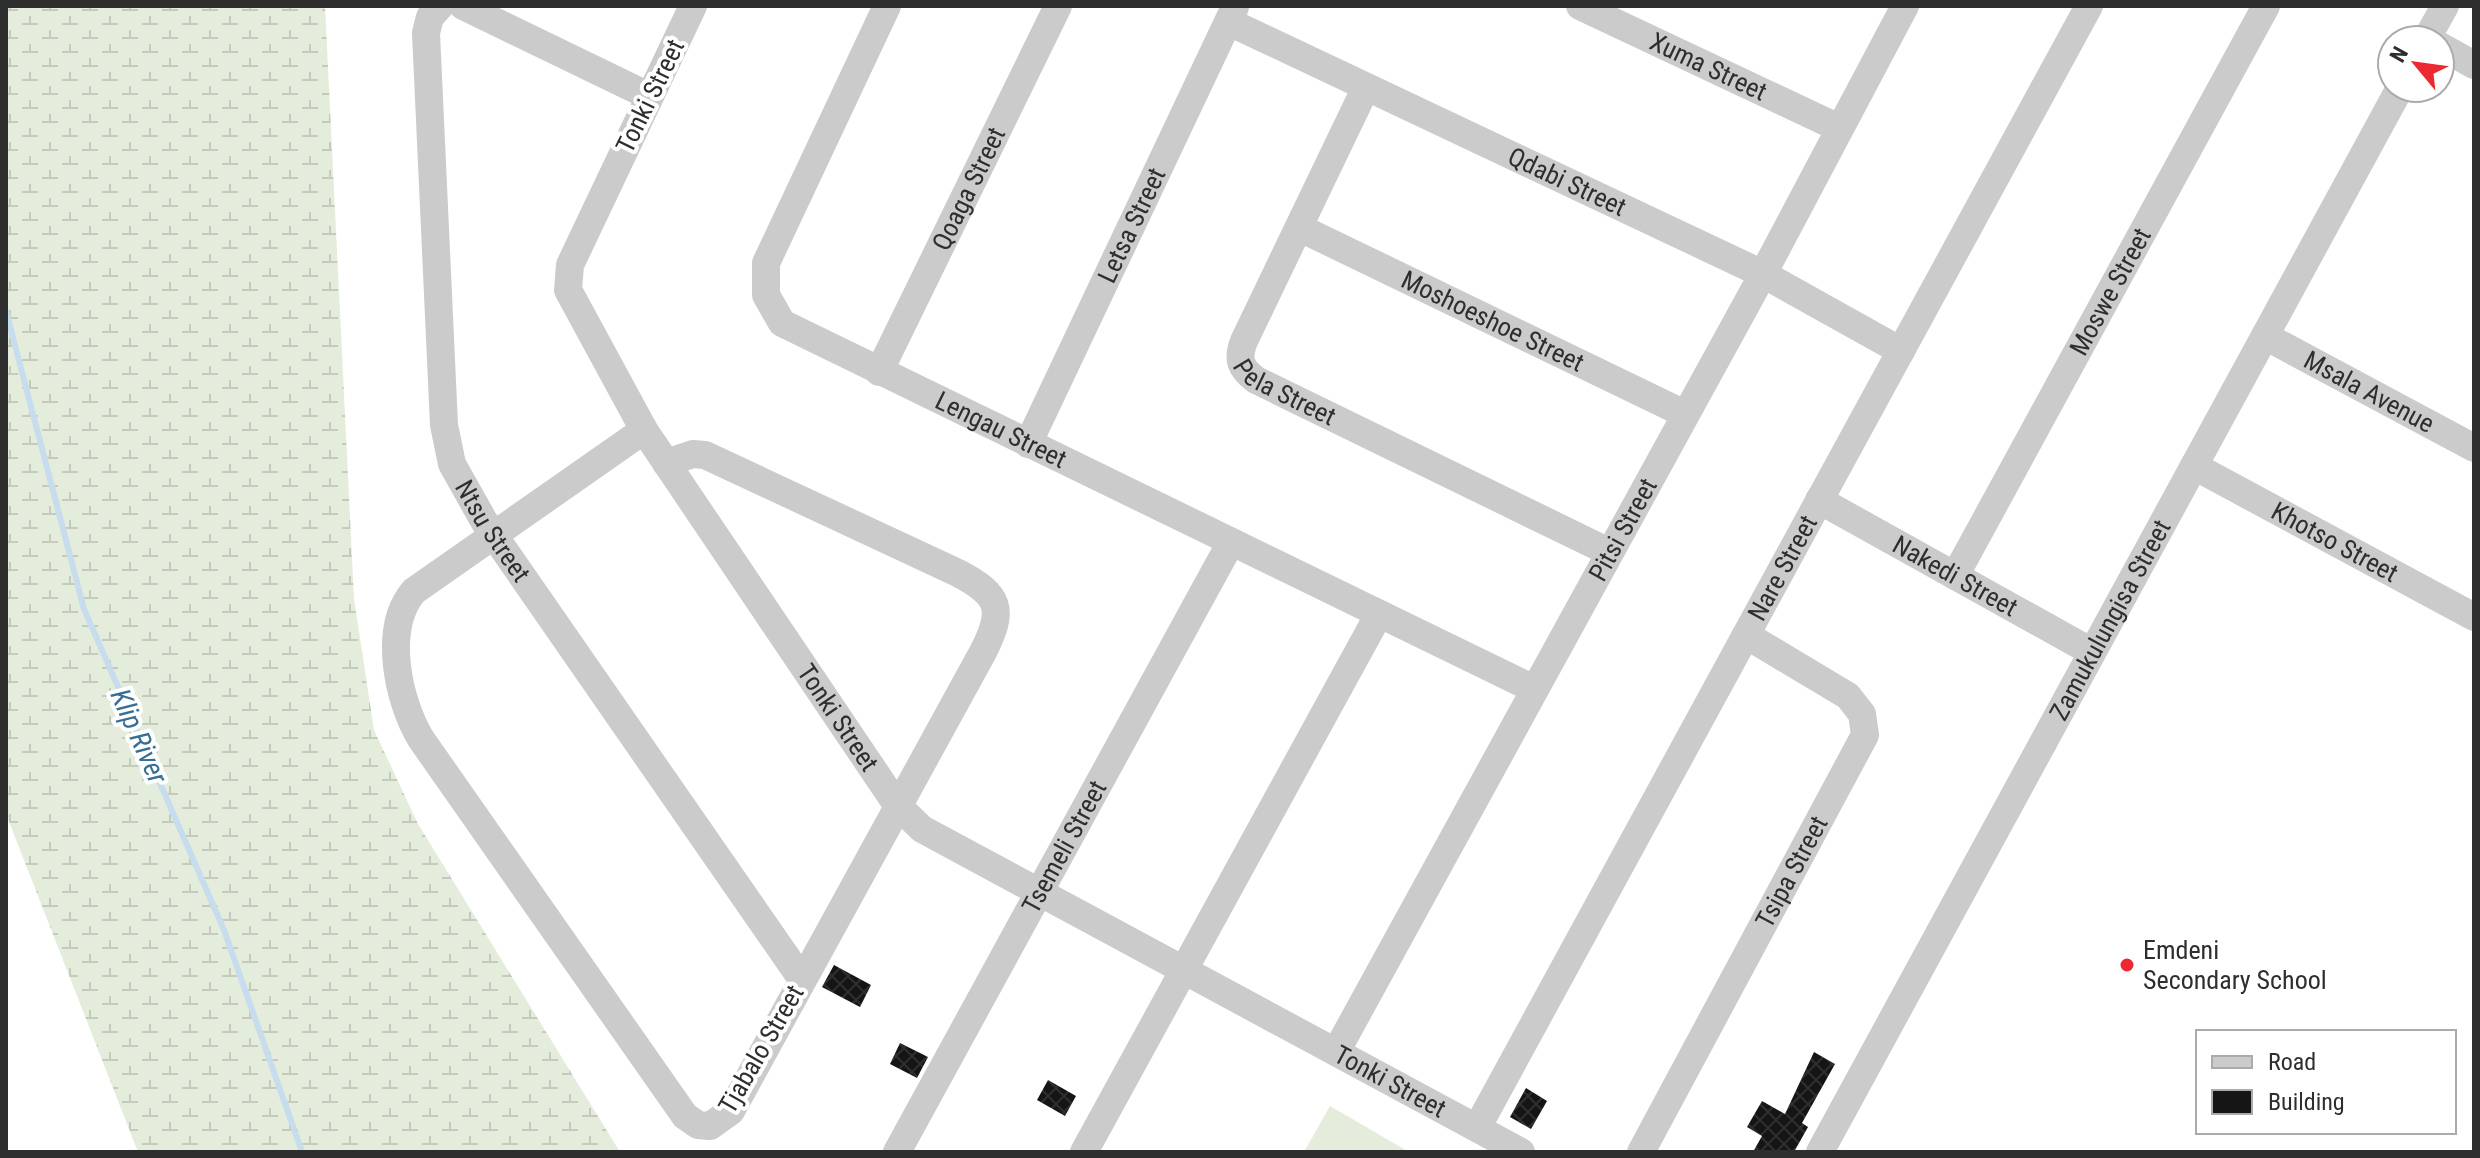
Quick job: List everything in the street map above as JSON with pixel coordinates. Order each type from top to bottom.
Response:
[{"type":"street","name":"Ntsu Street","points":[[440,6],[430,17],[426,33],[444,425],[458,477],[493,534],[801,978]]},
{"type":"street","points":[[463,6],[649,96]]},
{"type":"street","name":"Tonki Street","points":[[693,6],[574,255],[567,282],[577,310],[644,430],[897,805],[922,829],[1521,1152]]},
{"type":"street","name":"Lengau Street","points":[[887,6],[770,254],[764,277],[768,302],[782,323],[1534,689]]},
{"type":"street","name":"Qoaga Street","points":[[879,372],[1058,6]]},
{"type":"street","name":"Xuma Street","points":[[1580,6],[1839,128]]},
{"type":"street","name":"Pitsi Street","points":[[1336,1052],[1763,274],[1905,6]]},
{"type":"street","name":"Nare Street","points":[[1477,1128],[2089,6]]},
{"type":"street","name":"Moswe Street","points":[[1955,576],[2266,6]]},
{"type":"street","points":[[2435,24],[2445,6]]},
{"type":"street","name":"Qdabi Street","points":[[1232,14],[1366,87],[1763,274],[1901,351]]},
{"type":"street","name":"Letsa Street","points":[[1028,444],[1232,14]]},
{"type":"street","points":[[2456,55],[2474,65]]},
{"type":"street","name":"Pela Street","points":[[1366,87],[1239,353],[1245,372],[1609,552]]},
{"type":"street","name":"Zamukulungisa Street","points":[[1820,1152],[2391,104]]},
{"type":"street","name":"Moshoeshoe Street","points":[[1300,228],[1685,414]]},
{"type":"street","name":"Msala Avenue","points":[[2265,336],[2474,448]]},
{"type":"street","name":"Tjabalo Street","points":[[644,430],[493,534],[408,598],[401,614],[397,647],[401,687],[421,739],[689,1120],[710,1126],[727,1116],[990,639],[997,609],[991,594],[958,573],[705,455],[693,454],[666,463]]},
{"type":"street","name":"Khotso Street","points":[[2194,466],[2474,617]]},
{"type":"street","name":"Nakedi Street","points":[[1819,500],[2092,652]]},
{"type":"street","name":"Tsemeli Street","points":[[897,1152],[1231,542]]},
{"type":"street","points":[[1084,1152],[1379,614]]},
{"type":"street","name":"Tsipa Street","points":[[1641,1152],[1865,735],[1862,714],[1848,696],[1746,635]]},
{"type":"green space","points":[[6,6],[325,6],[354,599],[374,730],[418,824],[620,1152],[138,1152],[6,814]]},
{"type":"green space","points":[[1330,1106],[1409,1152],[1304,1152]]},
{"type":"building","points":[[834,965],[871,985],[860,1007],[822,987]]},
{"type":"building","points":[[900,1043],[928,1057],[917,1078],[890,1064]]},
{"type":"building","points":[[1814,1052],[1835,1064],[1802,1123],[1808,1127],[1794,1152],[1753,1152],[1762,1136],[1747,1127],[1762,1101],[1785,1114]]},
{"type":"building","points":[[1048,1080],[1076,1096],[1065,1116],[1037,1100]]},
{"type":"building","points":[[1526,1088],[1547,1101],[1531,1129],[1510,1117]]},
{"type":"waterway","name":"Klip River","points":[[6,311],[84,609],[224,930],[302,1152]]},
{"type":"place","name":"Emdeni Secondary School","points":[[2127,965]]}]
